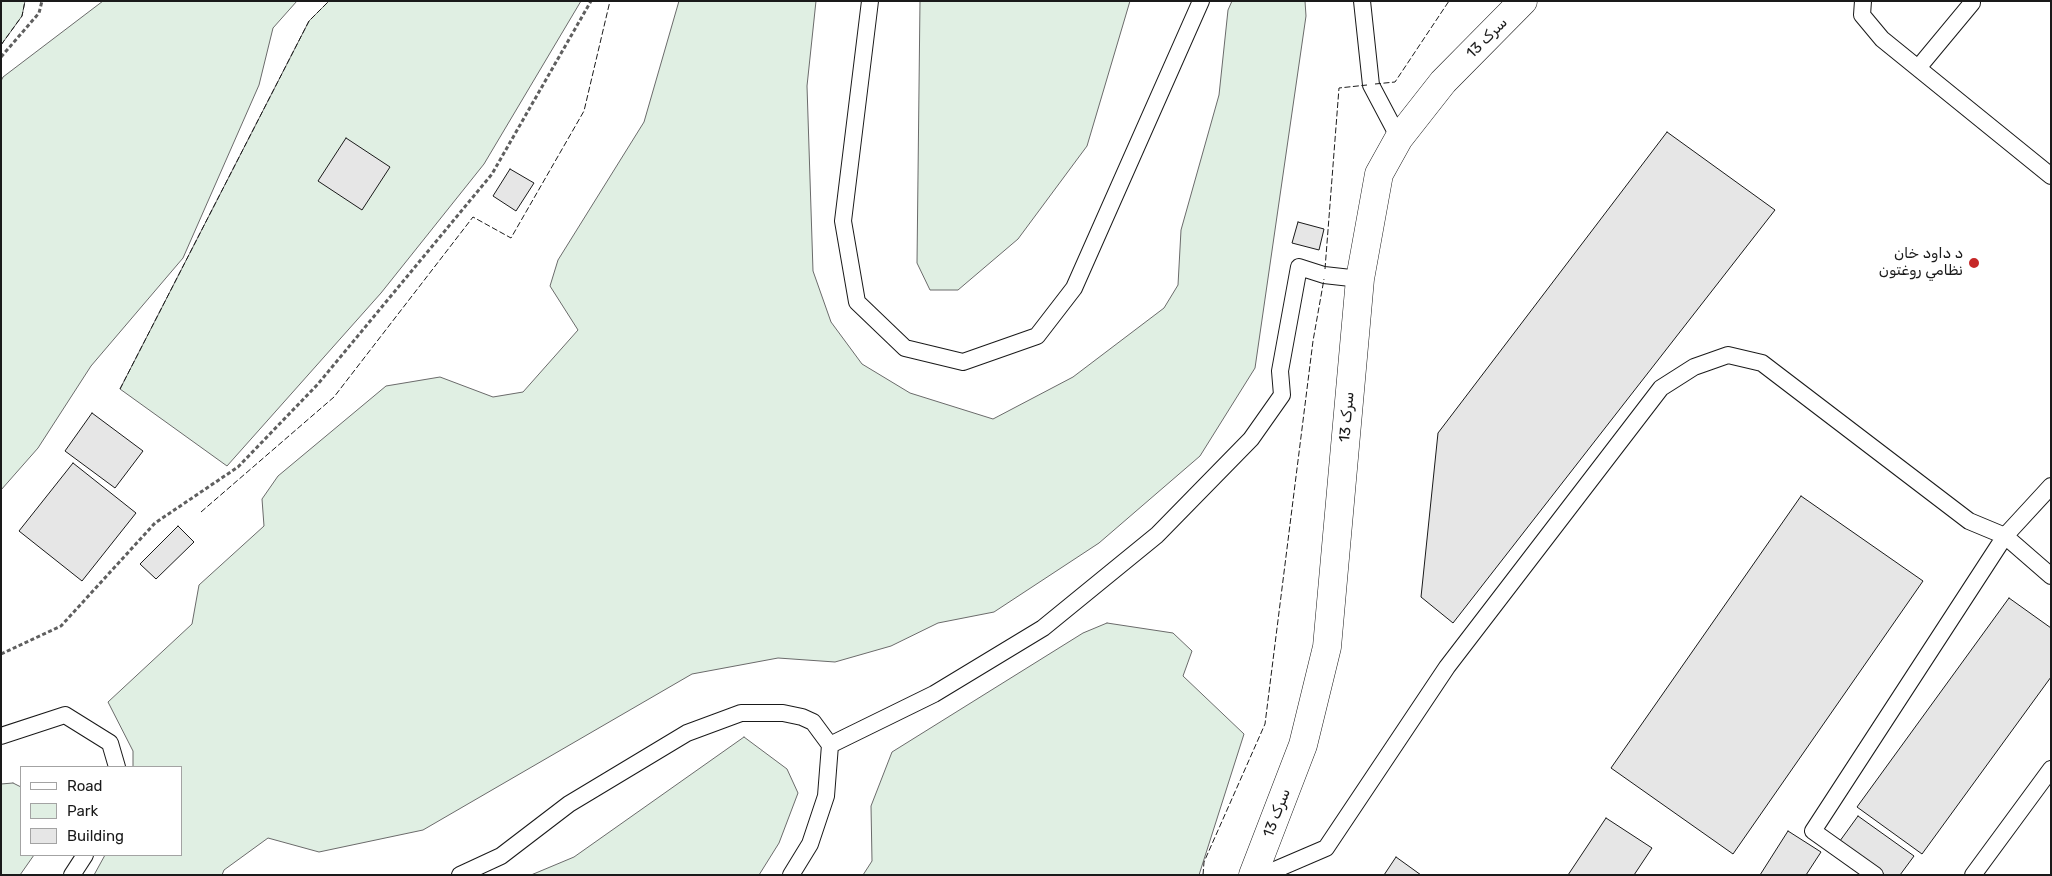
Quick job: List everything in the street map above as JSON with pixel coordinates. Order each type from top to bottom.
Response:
[{"type":"street","name":"سرک 13","points":[[1253,875],[1303,745],[1327,647],[1360,279],[1379,174],[1400,138],[1443,82],[1523,1]]},
{"type":"lane","points":[[870,1],[843,221],[857,302],[905,348],[963,362],[1037,336],[1074,288],[1201,1]]},
{"type":"lane","points":[[1362,1],[1371,85],[1400,138]]},
{"type":"lane","points":[[1863,1],[1862,15],[1882,39],[2051,176]]},
{"type":"lane","points":[[1918,68],[1972,3],[1970,1]]},
{"type":"lane","points":[[830,745],[934,694],[1043,628],[1157,535],[1251,439],[1282,395],[1280,371],[1299,267],[1324,275],[1360,279]]},
{"type":"lane","points":[[1263,875],[1326,848],[1452,660],[1661,388],[1694,367],[1728,355],[1762,363],[1969,521],[2004,536],[2051,576]]},
{"type":"lane","points":[[1875,875],[1813,831],[2004,536],[2051,486]]},
{"type":"lane","points":[[460,875],[501,856],[569,804],[687,733],[741,713],[783,713],[802,717],[813,722],[830,745],[826,796],[810,844],[791,875]]},
{"type":"lane","points":[[1,736],[65,715],[110,743],[117,766]]},
{"type":"lane","points":[[1973,875],[2051,769]]},
{"type":"lane","points":[[72,875],[85,856]]},
{"type":"path","points":[[1,57],[39,13],[42,1]]},
{"type":"path","points":[[1,654],[61,626],[155,523],[238,466],[318,384],[492,174],[591,1]]},
{"type":"green space","points":[[1,1],[25,1],[22,16],[1,45]]},
{"type":"green space","points":[[103,1],[297,1],[273,28],[259,85],[183,258],[91,366],[38,448],[1,490],[1,81],[3,77]]},
{"type":"green space","points":[[329,1],[581,1],[484,164],[381,293],[227,466],[120,389],[309,21]]},
{"type":"green space","points":[[679,1],[816,1],[807,86],[813,271],[831,322],[862,364],[910,393],[993,419],[1073,377],[1164,308],[1178,285],[1181,230],[1219,95],[1228,10],[1232,1],[1305,1],[1306,16],[1255,368],[1200,456],[1099,543],[994,612],[938,623],[891,646],[835,662],[778,658],[692,674],[423,830],[319,852],[268,838],[224,870],[222,875],[94,875],[104,856],[182,856],[182,766],[133,766],[133,751],[108,702],[192,624],[199,585],[264,526],[262,499],[278,476],[386,386],[440,377],[493,397],[523,392],[578,330],[550,286],[558,260],[644,122]]},
{"type":"green space","points":[[920,1],[1130,1],[1087,146],[1018,239],[958,290],[930,290],[917,263]]},
{"type":"green space","points":[[1107,623],[1173,633],[1192,651],[1183,676],[1244,734],[1199,875],[863,875],[872,861],[871,806],[892,752],[1083,633]]},
{"type":"green space","points":[[744,737],[787,769],[798,793],[779,843],[759,875],[531,875],[574,857]]},
{"type":"green space","points":[[13,783],[20,786],[20,856],[33,856],[20,875],[1,875],[1,784]]},
{"type":"building","points":[[1667,132],[1775,210],[1453,623],[1421,597],[1438,433]]},
{"type":"building","points":[[346,138],[390,167],[362,210],[318,181]]},
{"type":"building","points":[[510,169],[534,183],[516,211],[493,196]]},
{"type":"building","points":[[1298,222],[1324,229],[1319,250],[1292,243]]},
{"type":"building","points":[[92,413],[143,451],[115,488],[65,451]]},
{"type":"building","points":[[73,463],[136,513],[82,581],[19,531]]},
{"type":"building","points":[[1801,496],[1923,581],[1733,854],[1611,768]]},
{"type":"building","points":[[178,526],[194,542],[156,579],[140,564]]},
{"type":"building","points":[[2009,598],[2051,628],[2051,677],[1922,854],[1857,807]]},
{"type":"building","points":[[1858,816],[1914,856],[1900,875],[1878,875],[1837,845]]},
{"type":"building","points":[[1606,818],[1652,848],[1634,875],[1568,875]]},
{"type":"building","points":[[1788,831],[1821,852],[1806,875],[1760,875]]},
{"type":"building","points":[[1396,857],[1421,875],[1384,875]]},
{"type":"fence","points":[[1,45],[22,16],[25,1]]},
{"type":"fence","points":[[120,389],[309,21],[329,1]]},
{"type":"fence","points":[[201,512],[334,397],[473,217],[511,238],[584,111],[610,1]]},
{"type":"fence","points":[[1375,84],[1395,82],[1449,1]]},
{"type":"fence","points":[[1325,269],[1339,88],[1367,85]]},
{"type":"fence","points":[[1203,875],[1204,862],[1265,724],[1313,341],[1324,279]]},
{"type":"place","name":"د داود خان نظامي روغتون","points":[[1974,263]]}]
